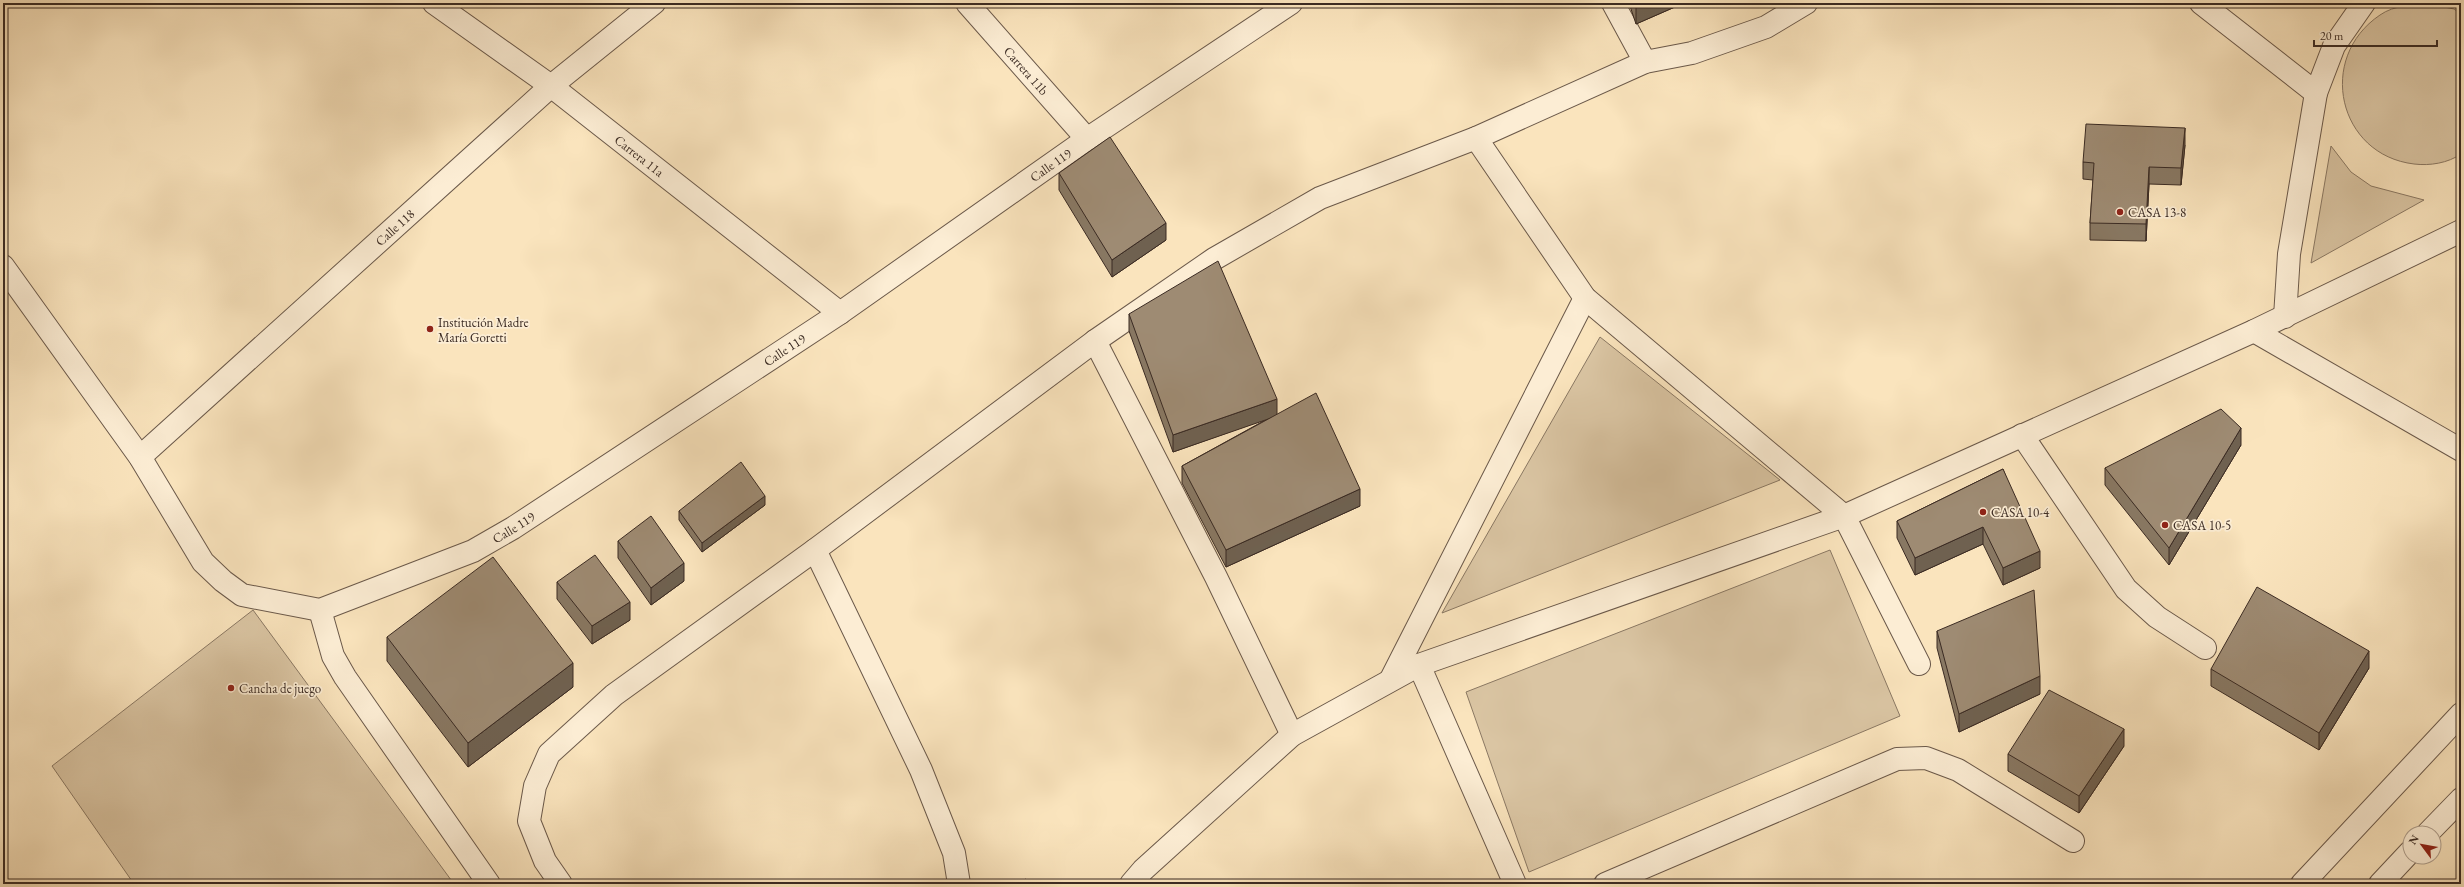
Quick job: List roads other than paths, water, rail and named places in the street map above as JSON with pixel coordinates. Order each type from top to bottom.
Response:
[{"type":"street","name":"Carrera 11a","points":[[434,3],[552,86],[840,313]]},
{"type":"street","name":"Calle 118","points":[[140,456],[552,86],[654,3]]},
{"type":"street","name":"Carrera 11b","points":[[968,3],[1087,139]]},
{"type":"street","name":"Calle 119","points":[[320,610],[473,551],[506,532],[840,313],[1087,139],[1291,3]]},
{"type":"street","points":[[1613,3],[1645,62]]},
{"type":"street","points":[[560,884],[545,861],[529,821],[535,786],[549,754],[614,695],[815,550],[1095,342],[1214,259],[1320,198],[1476,138],[1645,62],[1692,53],[1726,43],[1766,27],[1806,3]]},
{"type":"street","points":[[2201,3],[2316,93]]},
{"type":"street","points":[[2285,317],[2289,254],[2316,93],[2334,46],[2364,3]]},
{"type":"street","points":[[1476,138],[1586,298],[1844,516],[1919,664]]},
{"type":"street","points":[[1131,884],[1143,870],[1292,735],[1391,679],[1419,665],[1844,516],[2285,317],[2461,231]]},
{"type":"street","points":[[3,266],[140,456],[203,562],[223,582],[242,595],[320,610],[333,656],[345,677],[489,884]]},
{"type":"street","points":[[1391,679],[1586,298]]},
{"type":"street","points":[[2254,331],[2461,450]]},
{"type":"street","points":[[1095,342],[1216,577],[1292,735]]},
{"type":"street","points":[[2022,435],[2126,588],[2157,617],[2205,648]]},
{"type":"street","points":[[815,550],[921,770],[954,853],[959,884]]},
{"type":"street","points":[[1419,665],[1515,884]]},
{"type":"street","points":[[2302,884],[2461,714]]},
{"type":"street","points":[[1605,884],[1897,759],[1926,758],[1958,770],[2072,841]]},
{"type":"street","points":[[2436,825],[2461,799]]},
{"type":"street","points":[[2380,884],[2402,861]]},
{"type":"place","name":"CASA 13-8","points":[[2120,212]]},
{"type":"place","name":"Institución Madre María Goretti","points":[[430,329]]},
{"type":"place","name":"CASA 10-4","points":[[1983,512]]},
{"type":"place","name":"CASA 10-5","points":[[2165,525]]},
{"type":"place","name":"Cancha de juego","points":[[231,688]]}]
